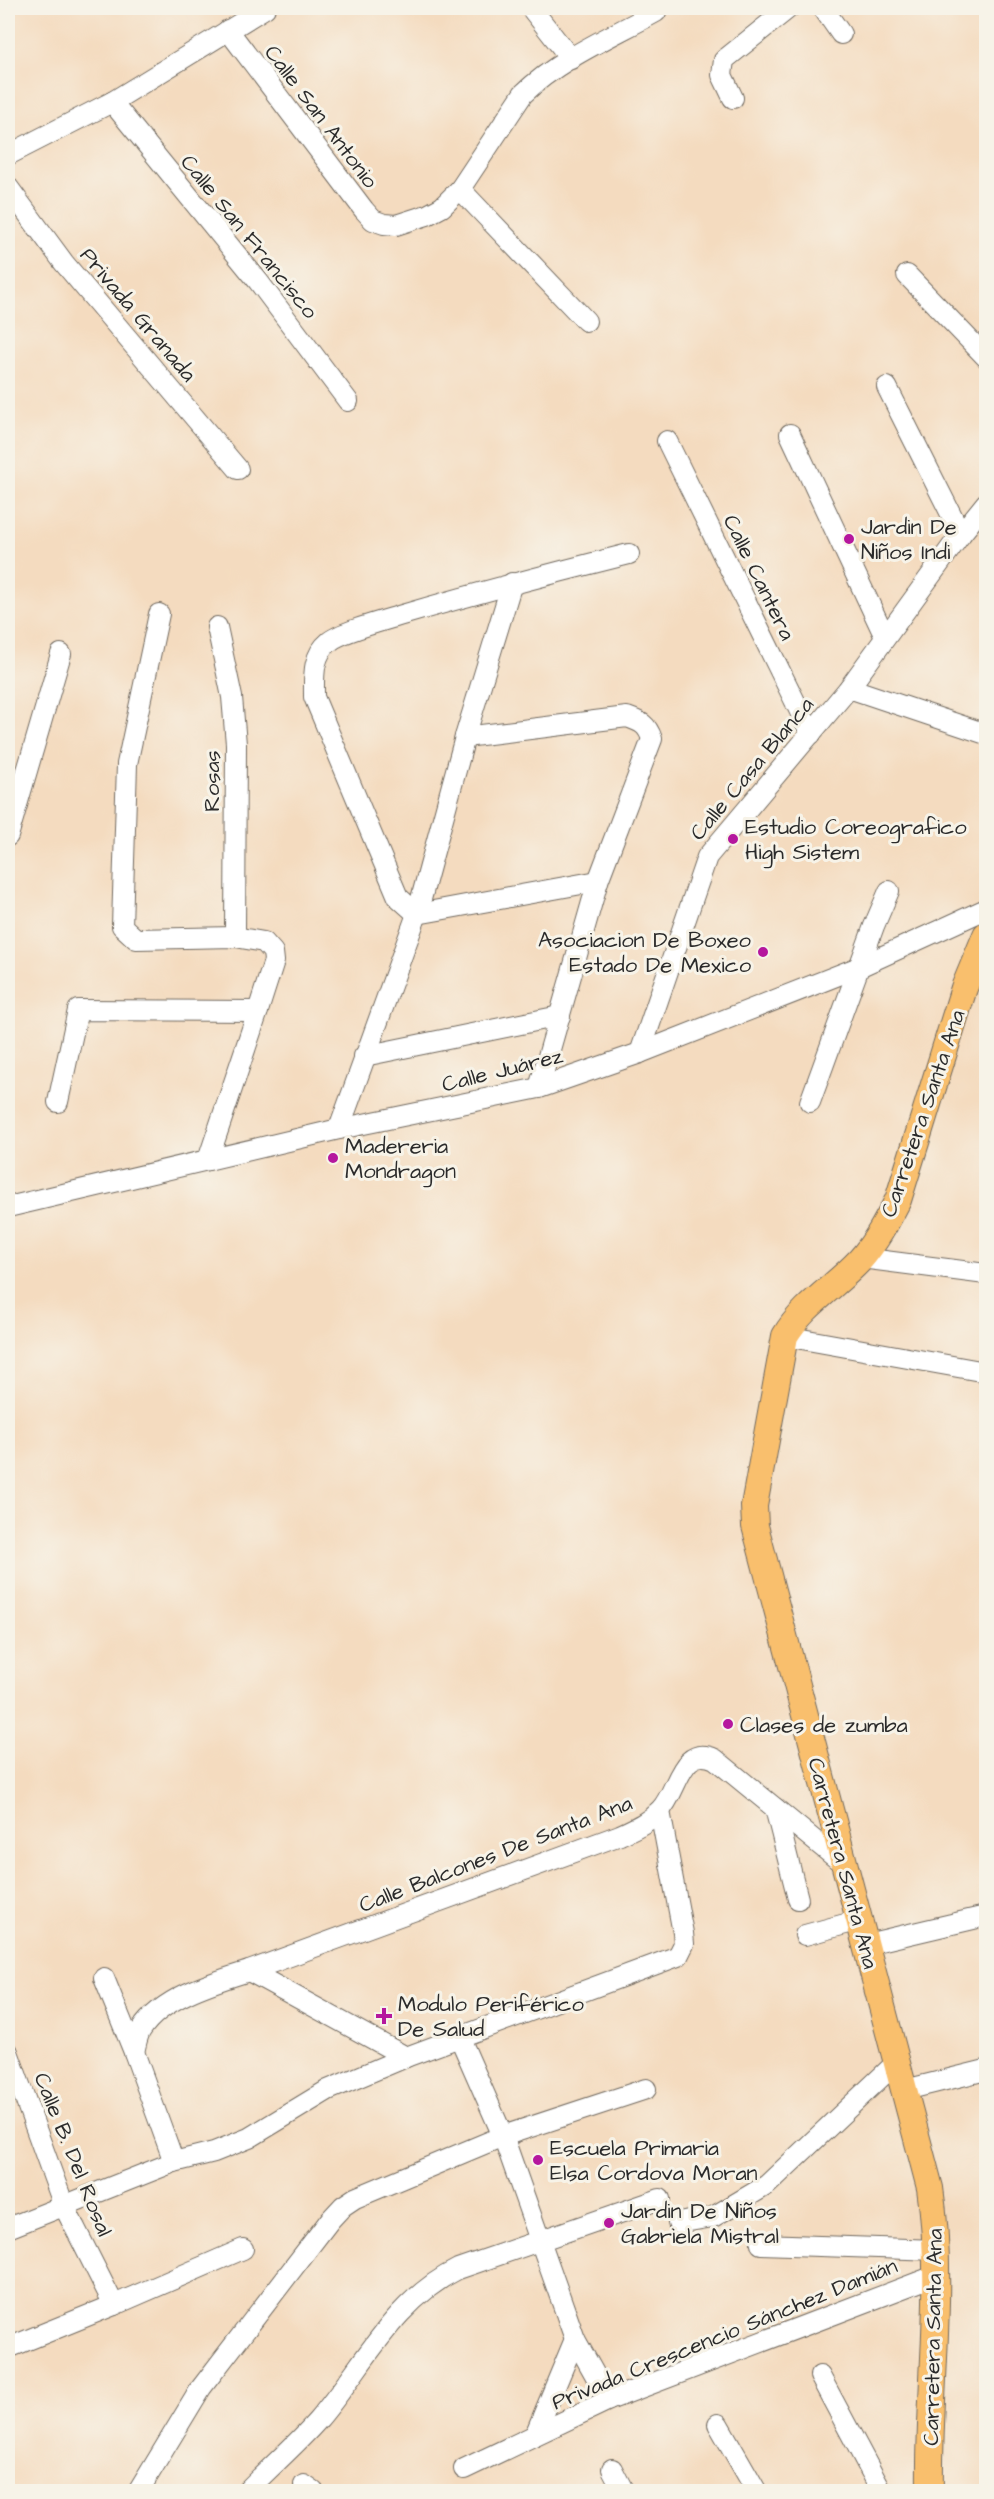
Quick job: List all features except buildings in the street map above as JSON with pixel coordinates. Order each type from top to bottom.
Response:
[{"type":"main road","name":"Carretera Santa Ana","points":[[929,2491],[937,2263],[930,2188],[754,1526],[756,1485],[785,1336],[795,1319],[861,1258],[885,1224],[898,1200],[964,988],[987,935]]},
{"type":"street","points":[[8,155],[112,102],[265,8]]},
{"type":"street","points":[[531,8],[571,58]]},
{"type":"street","points":[[734,98],[722,75],[724,60],[789,8]]},
{"type":"street","points":[[823,8],[841,34]]},
{"type":"street","points":[[586,321],[460,189],[524,94],[535,83],[571,58],[656,12]]},
{"type":"street","name":"Calle San Antonio","points":[[228,30],[373,220],[396,225],[427,215],[442,207],[460,189]]},
{"type":"street","name":"Calle San Francisco","points":[[112,102],[258,280],[348,401]]},
{"type":"street","name":"Privada Granada","points":[[8,188],[64,263],[238,469]]},
{"type":"street","points":[[906,275],[987,357]]},
{"type":"street","points":[[887,387],[961,534]]},
{"type":"street","points":[[790,434],[885,637]]},
{"type":"street","name":"Calle Cantera","points":[[667,441],[811,734]]},
{"type":"street","name":"Calle Casa Blanca","points":[[640,1053],[706,856],[849,688],[961,534],[987,503]]},
{"type":"street","points":[[598,881],[417,914],[407,907],[398,897],[393,886],[314,697],[314,669],[319,651],[330,640],[386,620],[512,583],[629,554]]},
{"type":"street","points":[[339,1129],[417,914],[465,737],[512,583]]},
{"type":"street","points":[[159,614],[127,764],[122,926],[136,939],[235,937],[264,942],[273,952],[274,961],[208,1160]]},
{"type":"street","name":"Rosas","points":[[217,627],[232,697],[236,744],[235,937]]},
{"type":"street","points":[[8,836],[61,654]]},
{"type":"street","points":[[849,688],[987,734]]},
{"type":"street","points":[[465,737],[627,717],[641,722],[648,728],[652,739],[598,881],[539,1089]]},
{"type":"street","points":[[810,1102],[889,891]]},
{"type":"street","name":"Calle Juárez","points":[[8,1207],[339,1129],[539,1089],[640,1053],[859,967],[987,909]]},
{"type":"street","points":[[58,1102],[78,1010],[258,1011]]},
{"type":"street","points":[[364,1056],[560,1016]]},
{"type":"street","points":[[861,1258],[987,1274]]},
{"type":"street","points":[[785,1336],[987,1372]]},
{"type":"street","name":"Calle Balcones De Santa Ana","points":[[134,2052],[140,2031],[150,2019],[199,1986],[249,1971],[642,1825],[660,1811],[686,1764],[691,1759],[702,1755],[715,1759],[842,1863]]},
{"type":"street","points":[[775,1808],[798,1899]]},
{"type":"street","points":[[8,2228],[174,2162],[214,2152],[249,2138],[328,2090],[406,2056],[671,1960],[682,1952],[683,1933],[660,1811]]},
{"type":"street","points":[[805,1935],[863,1932],[987,1916]]},
{"type":"street","points":[[249,1971],[406,2056]]},
{"type":"street","points":[[104,1978],[174,2162]]},
{"type":"street","points":[[459,2036],[503,2136],[575,2339],[609,2400]]},
{"type":"street","name":"Calle B. Del Rosal","points":[[8,2052],[64,2206],[114,2305]]},
{"type":"street","points":[[678,2223],[713,2217],[767,2185],[898,2061]]},
{"type":"street","points":[[905,2090],[987,2070]]},
{"type":"street","points":[[138,2492],[201,2388],[343,2206],[356,2198],[503,2136],[646,2089]]},
{"type":"street","points":[[246,2492],[317,2420],[392,2323],[416,2296],[436,2280],[458,2269],[660,2199]]},
{"type":"street","points":[[761,2244],[937,2263]]},
{"type":"street","points":[[8,2348],[243,2249]]},
{"type":"street","name":"Privada Crescencio Sánchez Damián","points":[[464,2469],[609,2400],[937,2263]]},
{"type":"street","points":[[535,2435],[575,2339]]},
{"type":"street","points":[[820,2376],[882,2492]]},
{"type":"street","points":[[718,2424],[757,2492]]},
{"type":"street","points":[[612,2469],[624,2492]]},
{"type":"place","name":"Jardin De Niños Indi","points":[[849,539]]},
{"type":"place","name":"Estudio Coreografico High Sistem","points":[[733,839]]},
{"type":"place","name":"Asociacion De Boxeo Estado De Mexico","points":[[763,952]]},
{"type":"place","name":"Madereria Mondragon","points":[[333,1158]]},
{"type":"place","name":"Clases de zumba","points":[[728,1724]]},
{"type":"place","name":"Modulo Periférico De Salud","points":[[384,2016]]},
{"type":"place","name":"Escuela Primaria Elsa Cordova Moran","points":[[538,2160]]},
{"type":"place","name":"Jardin De Niños Gabriela Mistral","points":[[609,2223]]}]
